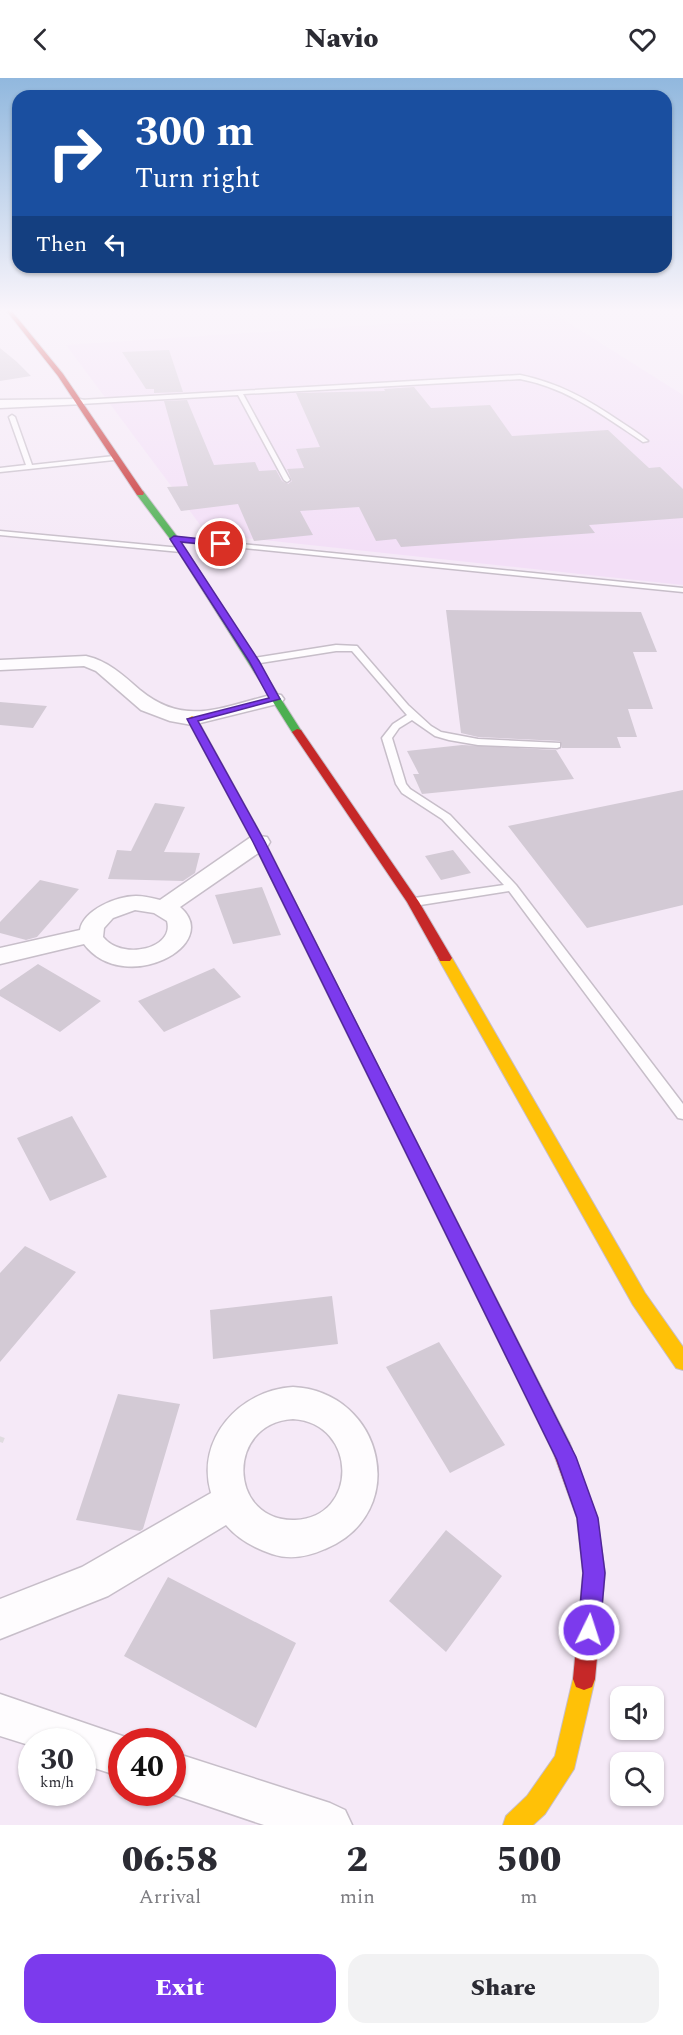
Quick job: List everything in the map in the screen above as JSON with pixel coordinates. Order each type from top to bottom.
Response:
[{"type":"main road","points":[[72,391],[114,458],[178,544],[254,661],[275,699],[412,902],[639,1299],[683,1362]]},
{"type":"main road","points":[[192,719],[259,842],[566,1457],[587,1518],[594,1573],[586,1669],[566,1761],[536,1805],[515,1825]]},
{"type":"street","points":[[0,404],[80,402]]},
{"type":"street","points":[[0,665],[86,661],[102,667],[148,706],[170,715],[192,719],[275,699]]},
{"type":"street","points":[[165,907],[259,842]]},
{"type":"street","points":[[133,903],[150,903],[165,907],[175,915],[180,925],[178,936],[170,946],[138,959],[120,959],[105,954],[94,946],[90,935],[93,924],[98,919],[116,907],[133,903]]},
{"type":"street","points":[[0,956],[90,935]]},
{"type":"street","points":[[0,1619],[94,1582],[230,1502]]},
{"type":"street","points":[[0,1715],[39,1728]]},
{"type":"street","points":[[186,1778],[330,1825]]},
{"type":"lane","points":[[80,402],[265,391]]},
{"type":"lane","points":[[569,391],[645,441]]},
{"type":"lane","points":[[239,392],[287,480]]},
{"type":"lane","points":[[12,417],[30,467]]},
{"type":"lane","points":[[0,470],[114,458]]},
{"type":"lane","points":[[0,533],[178,544],[683,590]]},
{"type":"lane","points":[[254,661],[336,648],[354,648],[413,715],[437,734],[458,739],[557,745]]},
{"type":"lane","points":[[413,715],[396,726],[387,738],[401,784],[406,791],[446,817],[512,887],[683,1114]]},
{"type":"lane","points":[[412,902],[512,887]]},
{"type":"shaded area","points":[[100,391],[676,391],[683,395],[683,585],[207,534]]},
{"type":"building","points":[[154,391],[183,392],[154,393]]},
{"type":"building","points":[[417,391],[431,408],[490,405],[512,436],[608,430],[649,468],[660,467],[683,489],[683,518],[589,525],[595,533],[401,547],[396,539],[376,541],[359,507],[300,511],[313,535],[254,541],[238,504],[181,511],[167,487],[188,486],[164,401],[187,400],[214,465],[255,462],[259,471],[276,470],[282,481],[288,484],[292,481],[287,469],[304,468],[296,449],[320,447],[296,393]]},
{"type":"building","points":[[446,610],[641,612],[657,652],[633,652],[653,709],[628,709],[637,737],[617,737],[621,748],[562,748],[560,741],[478,737],[461,733]]},
{"type":"building","points":[[0,702],[47,706],[33,728],[0,725]]},
{"type":"building","points":[[462,745],[556,750],[574,779],[422,794],[413,774],[419,774],[407,751]]},
{"type":"building","points":[[683,790],[683,905],[587,928],[508,826]]},
{"type":"building","points":[[155,803],[185,807],[164,852],[200,853],[195,873],[183,881],[108,879],[117,850],[131,851]]},
{"type":"building","points":[[453,850],[471,873],[441,880],[425,856]]},
{"type":"building","points":[[40,880],[79,889],[37,937],[26,940],[0,933],[0,922]]},
{"type":"building","points":[[262,887],[281,935],[233,944],[215,895]]},
{"type":"building","points":[[38,964],[101,1001],[60,1032],[0,996],[0,990]]},
{"type":"building","points":[[214,968],[241,997],[164,1032],[138,1001]]},
{"type":"building","points":[[72,1116],[107,1177],[50,1201],[17,1138]]},
{"type":"building","points":[[25,1246],[76,1272],[0,1362],[0,1273]]},
{"type":"building","points":[[332,1296],[338,1344],[213,1359],[210,1310]]},
{"type":"building","points":[[439,1342],[505,1445],[450,1473],[386,1367]]},
{"type":"building","points":[[118,1394],[180,1404],[143,1529],[140,1531],[76,1520]]},
{"type":"building","points":[[446,1530],[502,1576],[446,1652],[389,1601]]},
{"type":"building","points":[[168,1577],[296,1643],[256,1728],[124,1656]]},
{"type":"traffic: fast","points":[[140,493],[175,539],[297,732]]},
{"type":"traffic: fast","points":[[342,1009],[562,1449]]},
{"type":"traffic: slow","points":[[192,719],[259,842],[342,1009]]},
{"type":"traffic: slow","points":[[445,958],[639,1299],[683,1362]]},
{"type":"traffic: slow","points":[[515,1825],[536,1805],[566,1761],[584,1679]]},
{"type":"traffic: jam","points":[[71,391],[140,493]]},
{"type":"traffic: jam","points":[[297,732],[413,902],[445,958]]},
{"type":"traffic: jam","points":[[562,1449],[587,1518],[594,1573],[584,1679]]},
{"type":"route","points":[[221,544],[174,539],[254,661],[275,699],[192,719],[259,842],[566,1457],[587,1518],[594,1573],[589,1630]]}]
